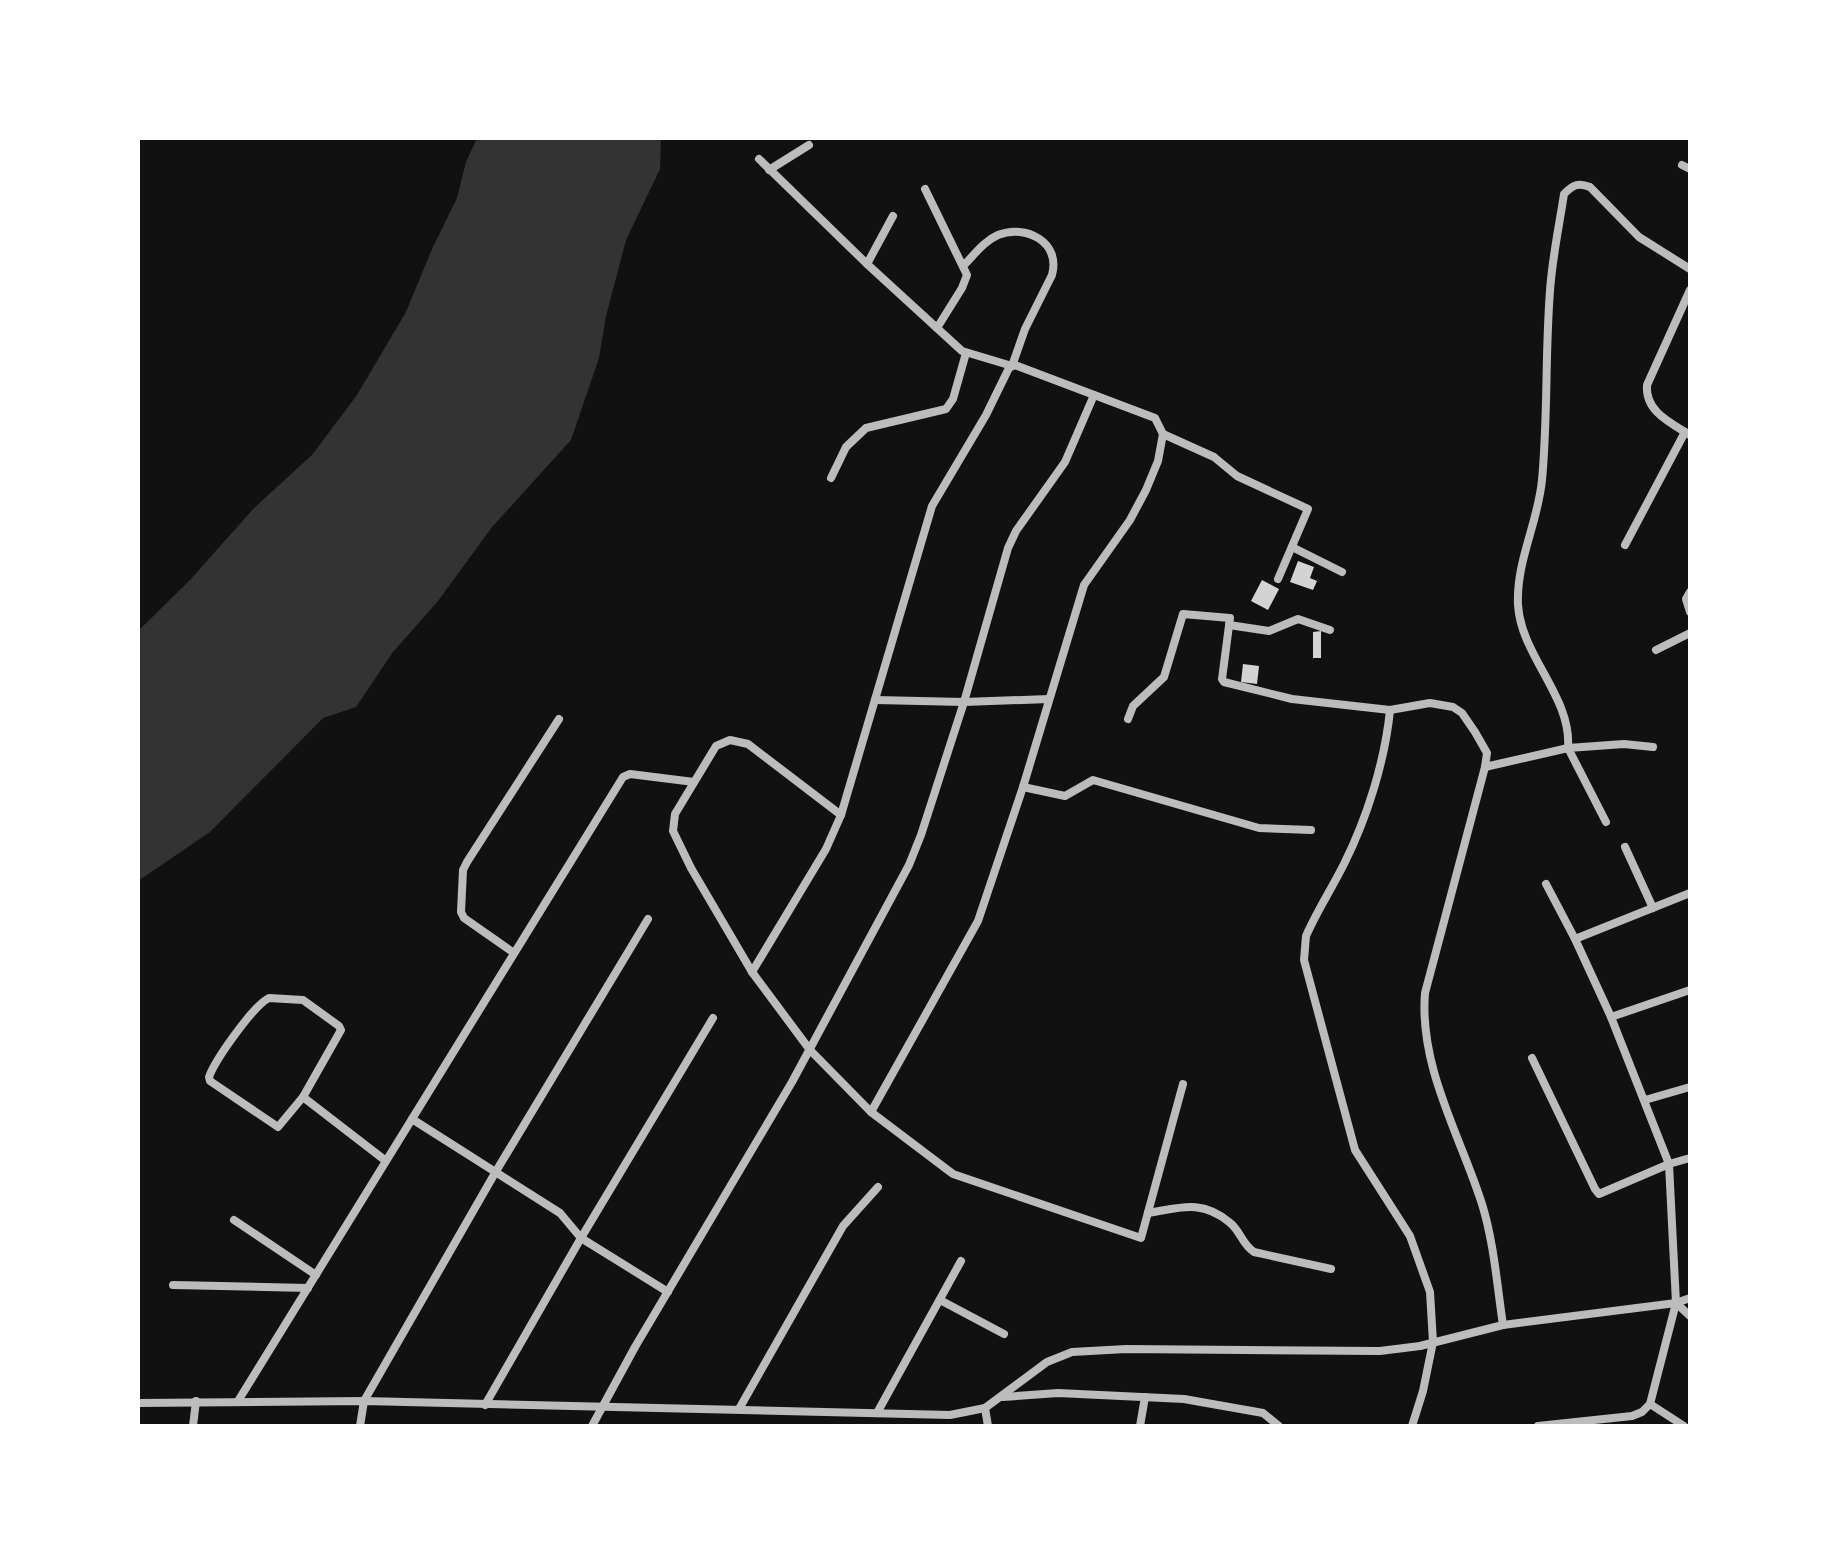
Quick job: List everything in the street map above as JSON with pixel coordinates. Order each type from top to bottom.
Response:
[{"type":"street","points":[[769,170],[809,145]]},
{"type":"street","points":[[759,159],[867,264],[966,353],[1013,366],[1149,414],[1161,425],[1163,434],[1158,461],[1146,490],[1130,520],[1084,585],[1023,787],[991,885],[970,937],[871,1112]]},
{"type":"street","points":[[1606,822],[1568,748],[1569,735],[1560,709],[1526,639],[1518,607],[1520,573],[1542,482],[1550,292],[1564,194],[1573,185],[1581,183],[1590,187],[1639,237],[1690,269]]},
{"type":"street","points":[[925,189],[967,275],[937,328]]},
{"type":"street","points":[[867,264],[893,216]]},
{"type":"street","points":[[752,972],[826,849],[841,815],[934,500],[1013,366],[1025,329],[1055,266],[1050,250],[1033,234],[1017,231],[995,236],[964,265]]},
{"type":"street","points":[[1625,545],[1688,434],[1650,407],[1646,396],[1647,385],[1690,290]]},
{"type":"street","points":[[831,478],[846,447],[866,428],[946,409],[953,399],[966,353]]},
{"type":"street","points":[[592,1426],[810,1050],[917,849],[1012,539],[1065,462],[1094,395]]},
{"type":"street","points":[[1163,434],[1211,456],[1232,473],[1307,509],[1278,579]]},
{"type":"street","points":[[1292,547],[1342,572]]},
{"type":"street","points":[[1690,592],[1686,605],[1690,612]]},
{"type":"street","points":[[1128,719],[1133,706],[1164,677],[1182,615],[1228,616],[1224,682],[1292,699],[1390,710],[1430,703],[1458,709],[1470,722],[1487,753],[1485,767],[1425,993],[1424,1010],[1431,1065],[1482,1206],[1503,1325]]},
{"type":"street","points":[[1229,625],[1269,631],[1298,619],[1330,630]]},
{"type":"street","points":[[1656,650],[1690,633]]},
{"type":"street","points":[[875,700],[964,702],[1049,699]]},
{"type":"street","points":[[1390,710],[1387,741],[1362,822],[1306,936],[1304,960],[1355,1150],[1410,1236],[1432,1306],[1433,1342],[1412,1426]]},
{"type":"street","points":[[514,953],[464,918],[461,912],[463,870],[559,719]]},
{"type":"street","points":[[841,815],[748,744],[730,740],[716,746],[675,814],[673,831],[752,972],[810,1050],[871,1112],[959,1177],[1139,1238],[1142,1237],[1183,1084]]},
{"type":"street","points":[[1485,767],[1568,748],[1624,744],[1653,747]]},
{"type":"street","points":[[238,1401],[623,777],[630,774],[694,782]]},
{"type":"street","points":[[1023,787],[1065,796],[1093,780],[1259,828],[1311,830]]},
{"type":"street","points":[[1625,847],[1653,908]]},
{"type":"street","points":[[1538,1426],[1632,1416],[1642,1412],[1650,1404],[1676,1303],[1669,1164],[1611,1017],[1546,884]]},
{"type":"street","points":[[1575,939],[1690,893]]},
{"type":"street","points":[[360,1426],[364,1401],[495,1173],[648,919]]},
{"type":"street","points":[[1611,1017],[1690,990]]},
{"type":"street","points":[[269,998],[303,1000],[341,1030],[303,1097],[282,1125],[274,1127],[210,1081],[210,1073],[218,1061],[262,1002],[269,998]]},
{"type":"street","points":[[485,1405],[713,1018]]},
{"type":"street","points":[[1532,1058],[1599,1194],[1690,1158]]},
{"type":"street","points":[[1645,1100],[1690,1087]]},
{"type":"street","points":[[303,1097],[386,1161]]},
{"type":"street","points":[[412,1119],[560,1213],[581,1238],[668,1292]]},
{"type":"street","points":[[739,1409],[843,1226],[878,1187]]},
{"type":"street","points":[[1148,1213],[1190,1204],[1231,1223],[1243,1245],[1254,1252],[1331,1269]]},
{"type":"street","points":[[234,1220],[316,1275]]},
{"type":"street","points":[[877,1413],[961,1261]]},
{"type":"street","points":[[173,1285],[308,1288]]},
{"type":"street","points":[[138,1403],[364,1401],[950,1415],[985,1408],[1047,1362],[1072,1352],[1126,1349],[1380,1351],[1503,1325],[1676,1303],[1690,1298]]},
{"type":"street","points":[[940,1300],[1004,1334]]},
{"type":"street","points":[[1676,1303],[1690,1316]]},
{"type":"street","points":[[1003,1397],[1058,1393],[1184,1399],[1263,1413],[1279,1426]]},
{"type":"street","points":[[1140,1426],[1145,1397]]},
{"type":"street","points":[[193,1426],[196,1401]]},
{"type":"street","points":[[1650,1404],[1684,1426]]},
{"type":"street","points":[[985,1408],[988,1426]]},
{"type":"shaded area","points":[[477,138],[661,138],[660,169],[626,240],[606,316],[599,358],[571,440],[492,527],[438,601],[393,652],[356,707],[323,718],[210,832],[138,881],[138,631],[190,580],[254,508],[312,455],[357,395],[406,312],[457,198],[466,162]]},
{"type":"building","points":[[1298,561],[1314,567],[1310,578],[1317,581],[1313,590],[1290,582]]},
{"type":"building","points":[[1262,580],[1279,589],[1268,610],[1251,601]]},
{"type":"building","points":[[1321,631],[1321,658],[1313,658],[1313,632]]},
{"type":"building","points":[[1243,664],[1259,666],[1257,684],[1241,682]]}]
